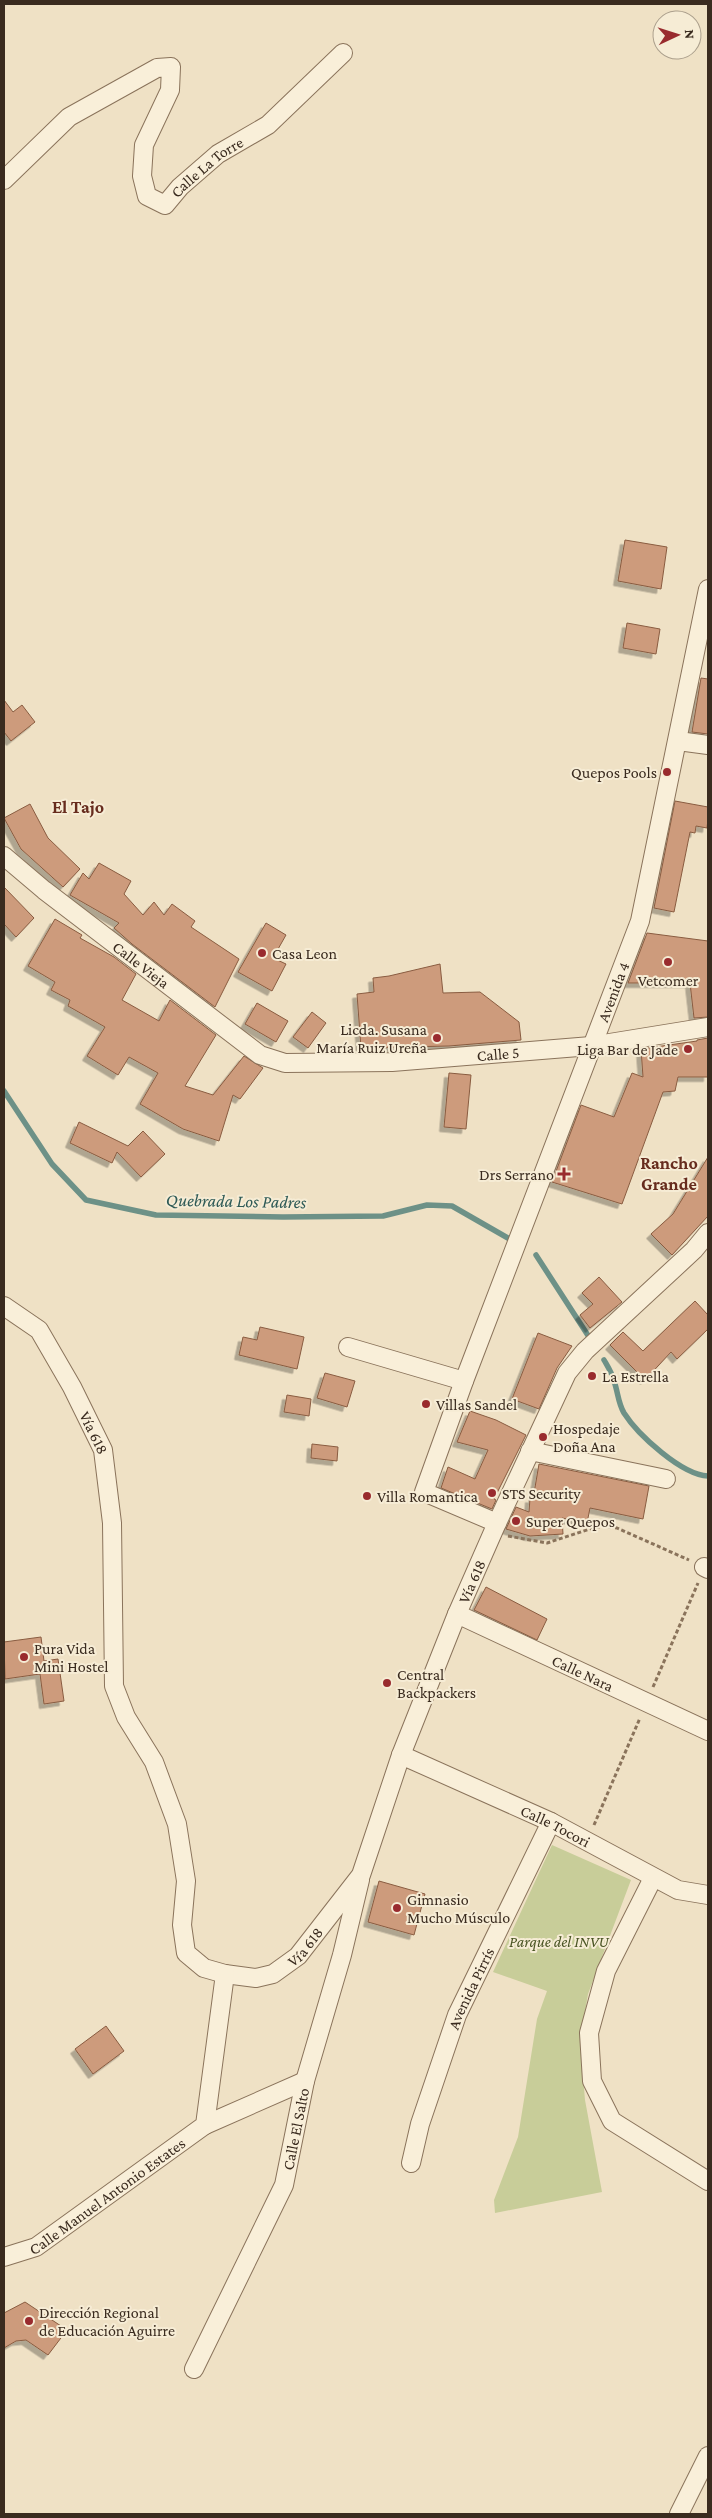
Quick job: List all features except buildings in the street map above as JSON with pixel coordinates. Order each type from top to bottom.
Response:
[{"type":"street","name":"Calle La Torre","points":[[4,180],[69,117],[157,68],[171,67],[170,90],[144,145],[142,176],[147,196],[165,205],[180,187],[218,154],[268,124],[343,53]]},
{"type":"street","name":"Avenida 4","points":[[495,1528],[424,1492],[464,1381],[640,921],[708,589]]},
{"type":"street","points":[[678,741],[708,745]]},
{"type":"street","name":"Calle Vieja","points":[[4,856],[44,890],[260,1055],[285,1063]]},
{"type":"street","name":"Calle 5","points":[[285,1063],[392,1062],[591,1046],[708,1027]]},
{"type":"street","name":"Vía 618","points":[[4,1306],[39,1330],[72,1387],[103,1450],[112,1523],[114,1686],[126,1717],[154,1762],[176,1824],[186,1881],[182,1925],[186,1953],[204,1968],[225,1974],[256,1978],[273,1974],[298,1956],[361,1875],[401,1755],[457,1614],[530,1451],[568,1374],[584,1351],[694,1250],[708,1233]]},
{"type":"street","points":[[348,1347],[464,1381]]},
{"type":"street","points":[[530,1451],[666,1480]]},
{"type":"street","name":"Calle Nara","points":[[457,1614],[708,1730]]},
{"type":"street","name":"Calle Tocori","points":[[401,1755],[551,1822],[678,1890],[708,1895]]},
{"type":"street","name":"Avenida Pirrís","points":[[411,2163],[422,2116],[457,2015],[551,1822]]},
{"type":"street","name":"Calle El Salto","points":[[194,2368],[284,2185],[305,2081],[342,1955],[361,1875]]},
{"type":"street","points":[[653,1878],[606,1971],[589,2033],[592,2081],[612,2121],[708,2182]]},
{"type":"street","points":[[205,2125],[225,1974]]},
{"type":"street","name":"Calle Manuel Antonio Estates","points":[[4,2257],[36,2247],[205,2125],[305,2081]]},
{"type":"street","points":[[679,2514],[708,2456]]},
{"type":"path","points":[[495,1528],[547,1543],[604,1526],[617,1528],[706,1568]]},
{"type":"green space","name":"Parque del INVU","points":[[552,1845],[631,1880],[588,1994],[580,2042],[585,2100],[602,2192],[495,2213],[494,2200],[518,2137],[537,2019],[547,1991],[493,1972]]},
{"type":"waterway","name":"Quebrada Los Padres","points":[[4,1091],[52,1164],[86,1200],[156,1215],[383,1216],[427,1205],[452,1206],[513,1241]]},
{"type":"waterway","name":"Quebrada Los Padres","points":[[536,1255],[589,1337]]},
{"type":"waterway","name":"Quebrada Los Padres","points":[[604,1360],[612,1375],[622,1409],[639,1432],[661,1452],[686,1469],[708,1476]]},
{"type":"place","name":"Quepos Pools","points":[[667,772]]},
{"type":"place","name":"Casa Leon","points":[[262,953]]},
{"type":"place","name":"Vetcomer","points":[[668,962]]},
{"type":"place","name":"Licda. Susana María Ruiz Ureña","points":[[437,1038]]},
{"type":"place","name":"Liga Bar de Jade","points":[[688,1049]]},
{"type":"place","name":"Drs Serrano","points":[[564,1174]]},
{"type":"place","name":"La Estrella","points":[[592,1376]]},
{"type":"place","name":"Villas Sandel","points":[[426,1404]]},
{"type":"place","name":"Hospedaje Doña Ana","points":[[543,1437]]},
{"type":"place","name":"STS Security","points":[[492,1493]]},
{"type":"place","name":"Villa Romantica","points":[[367,1496]]},
{"type":"place","name":"Super Quepos","points":[[516,1521]]},
{"type":"place","name":"Pura Vida Mini Hostel","points":[[24,1657]]},
{"type":"place","name":"Central Backpackers","points":[[387,1683]]},
{"type":"place","name":"Gimnasio Mucho Músculo","points":[[397,1908]]},
{"type":"place","name":"Dirección Regional de Educación Aguirre","points":[[29,2321]]},
{"type":"district","name":"El Tajo","points":[[78,807]]},
{"type":"district","name":"Rancho Grande","points":[[669,1173]]}]
